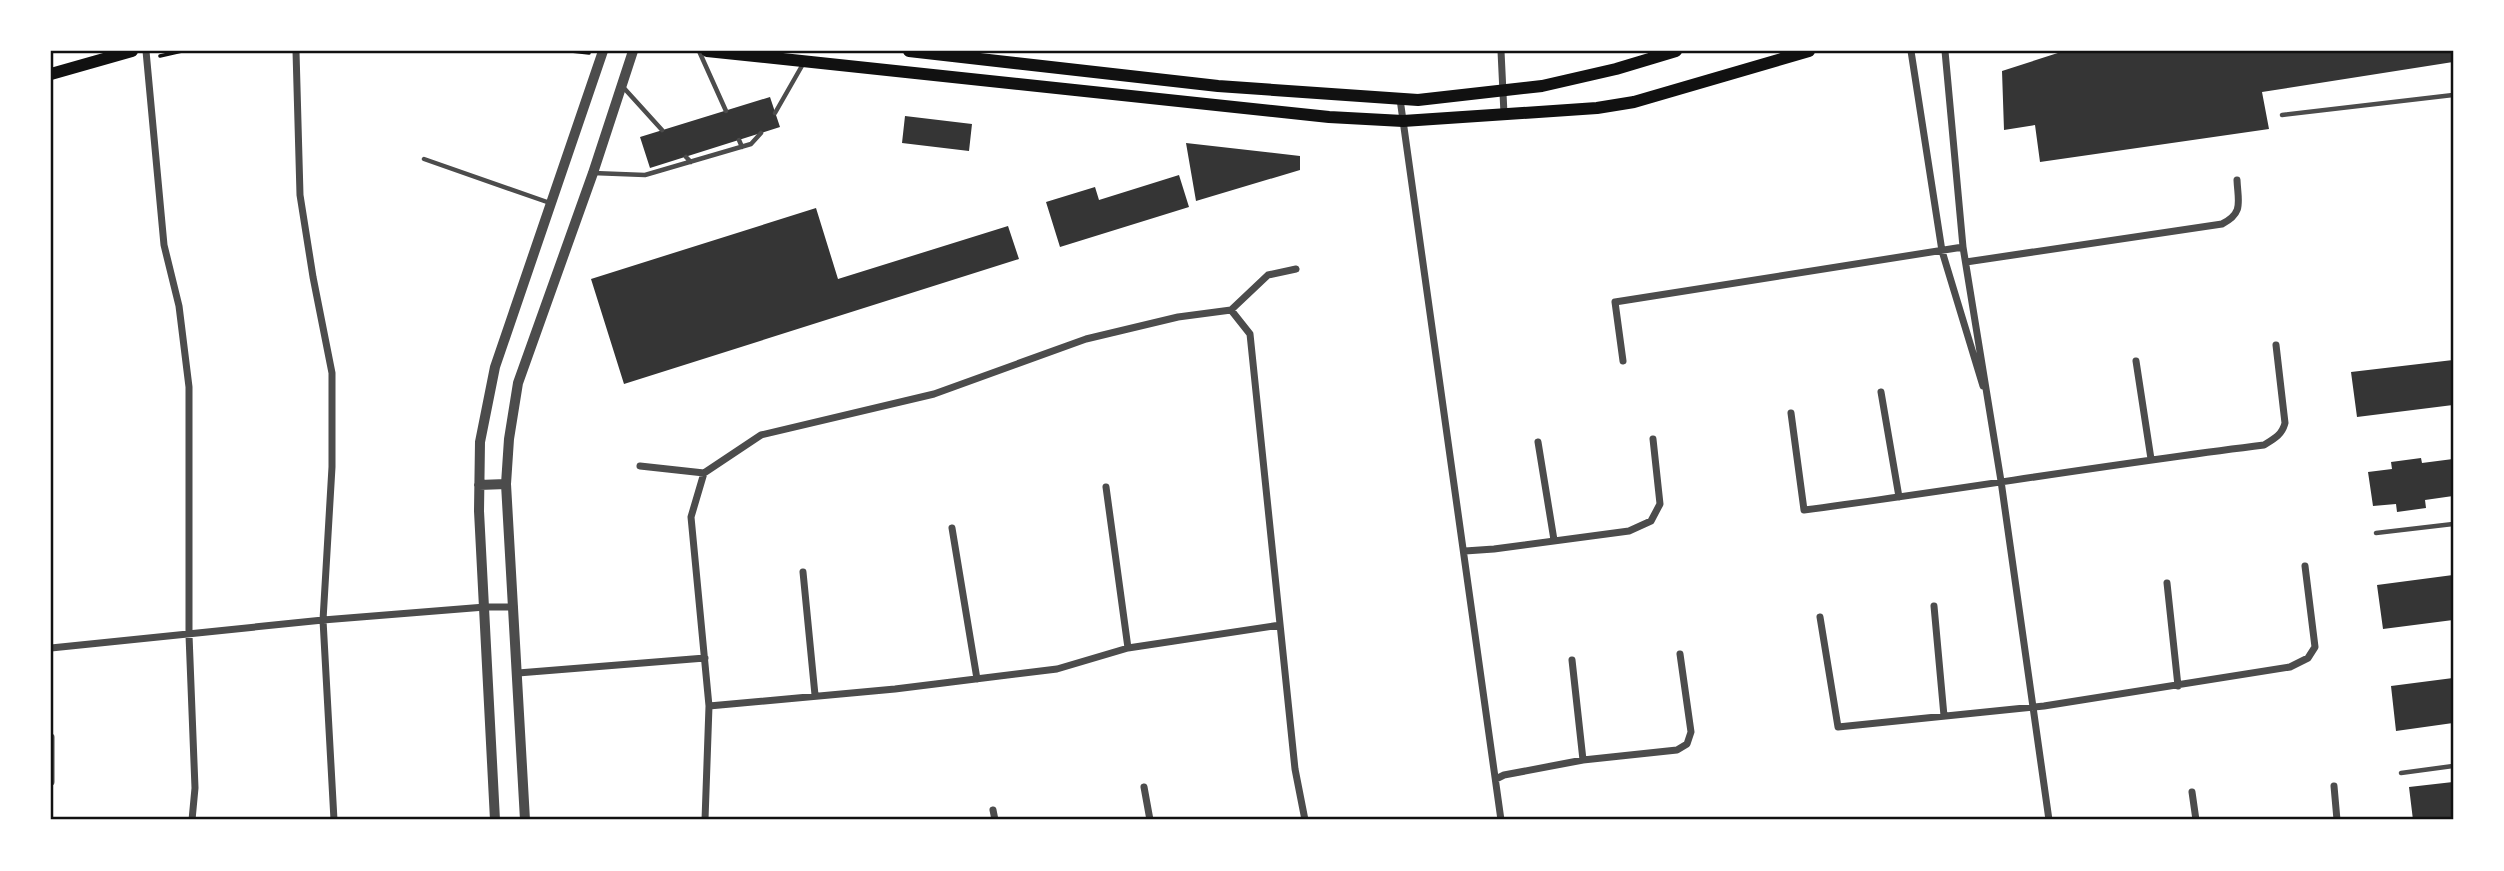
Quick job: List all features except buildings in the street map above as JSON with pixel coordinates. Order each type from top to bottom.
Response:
[{"type":"main road","points":[[51,74],[132,51]]},
{"type":"main road","points":[[707,51],[1316,116],[1403,121],[1597,108],[1634,102],[1809,51]]},
{"type":"main road","points":[[909,51],[1218,86],[1418,100],[1503,92],[1580,78],[1676,51]]},
{"type":"street","points":[[146,51],[164,245],[179,306],[189,387],[189,635],[195,788],[192,820]]},
{"type":"street","points":[[296,51],[300,195],[332,373],[332,467],[324,620],[334,820]]},
{"type":"street","points":[[495,820],[479,511],[480,442],[495,367],[603,51]]},
{"type":"street","points":[[525,820],[506,484],[509,439],[518,383],[593,173],[633,51]]},
{"type":"street","points":[[1501,51],[1504,114]]},
{"type":"street","points":[[1911,51],[1942,251],[1990,410]]},
{"type":"street","points":[[1945,51],[1963,247],[2001,481],[2049,820]]},
{"type":"street","points":[[1400,99],[1501,820]]},
{"type":"street","points":[[1966,262],[2222,224],[2234,218],[2238,210],[2237,180]]},
{"type":"street","points":[[1623,361],[1615,302],[1963,247]]},
{"type":"street","points":[[705,820],[709,706],[691,517],[704,473],[761,435],[934,394],[1086,340],[1178,317],[1231,310],[1268,275],[1296,269]]},
{"type":"street","points":[[1231,310],[1250,334],[1295,769],[1305,820]]},
{"type":"street","points":[[1791,413],[1804,510],[1899,497],[2264,445],[2277,437],[2285,423],[2276,345]]},
{"type":"street","points":[[2136,361],[2151,459]]},
{"type":"street","points":[[1881,391],[1899,497]]},
{"type":"street","points":[[1465,551],[1494,550],[1629,531],[1651,521],[1660,505],[1653,439]]},
{"type":"street","points":[[1538,442],[1554,540]]},
{"type":"street","points":[[640,466],[704,473]]},
{"type":"street","points":[[479,485],[506,484]]},
{"type":"street","points":[[1106,487],[1128,648]]},
{"type":"street","points":[[952,528],[977,679]]},
{"type":"street","points":[[1820,617],[1838,727],[2034,707],[2290,667],[2308,658],[2315,647],[2305,566]]},
{"type":"street","points":[[803,572],[815,695]]},
{"type":"street","points":[[2167,583],[2178,686]]},
{"type":"street","points":[[1934,606],[1944,716]]},
{"type":"street","points":[[51,648],[324,620],[514,607]]},
{"type":"street","points":[[709,706],[895,689],[1057,669],[1128,648],[1280,625]]},
{"type":"street","points":[[1496,779],[1504,775],[1583,760],[1677,750],[1687,744],[1691,732],[1680,654]]},
{"type":"street","points":[[518,673],[705,658]]},
{"type":"street","points":[[1572,660],[1583,760]]},
{"type":"street","points":[[51,737],[51,782]]},
{"type":"street","points":[[2334,786],[2337,820]]},
{"type":"street","points":[[1144,787],[1150,820]]},
{"type":"street","points":[[2192,792],[2196,820]]},
{"type":"street","points":[[993,810],[995,820]]},
{"type":"lane","points":[[699,51],[726,111]]},
{"type":"lane","points":[[775,113],[806,61]]},
{"type":"lane","points":[[622,86],[662,131]]},
{"type":"lane","points":[[2282,115],[2453,95]]},
{"type":"lane","points":[[593,173],[645,175],[751,144],[761,133]]},
{"type":"lane","points":[[739,140],[742,147]]},
{"type":"lane","points":[[686,157],[691,162]]},
{"type":"lane","points":[[424,159],[550,203]]},
{"type":"lane","points":[[2376,533],[2453,524]]},
{"type":"lane","points":[[2401,773],[2453,766]]}]
